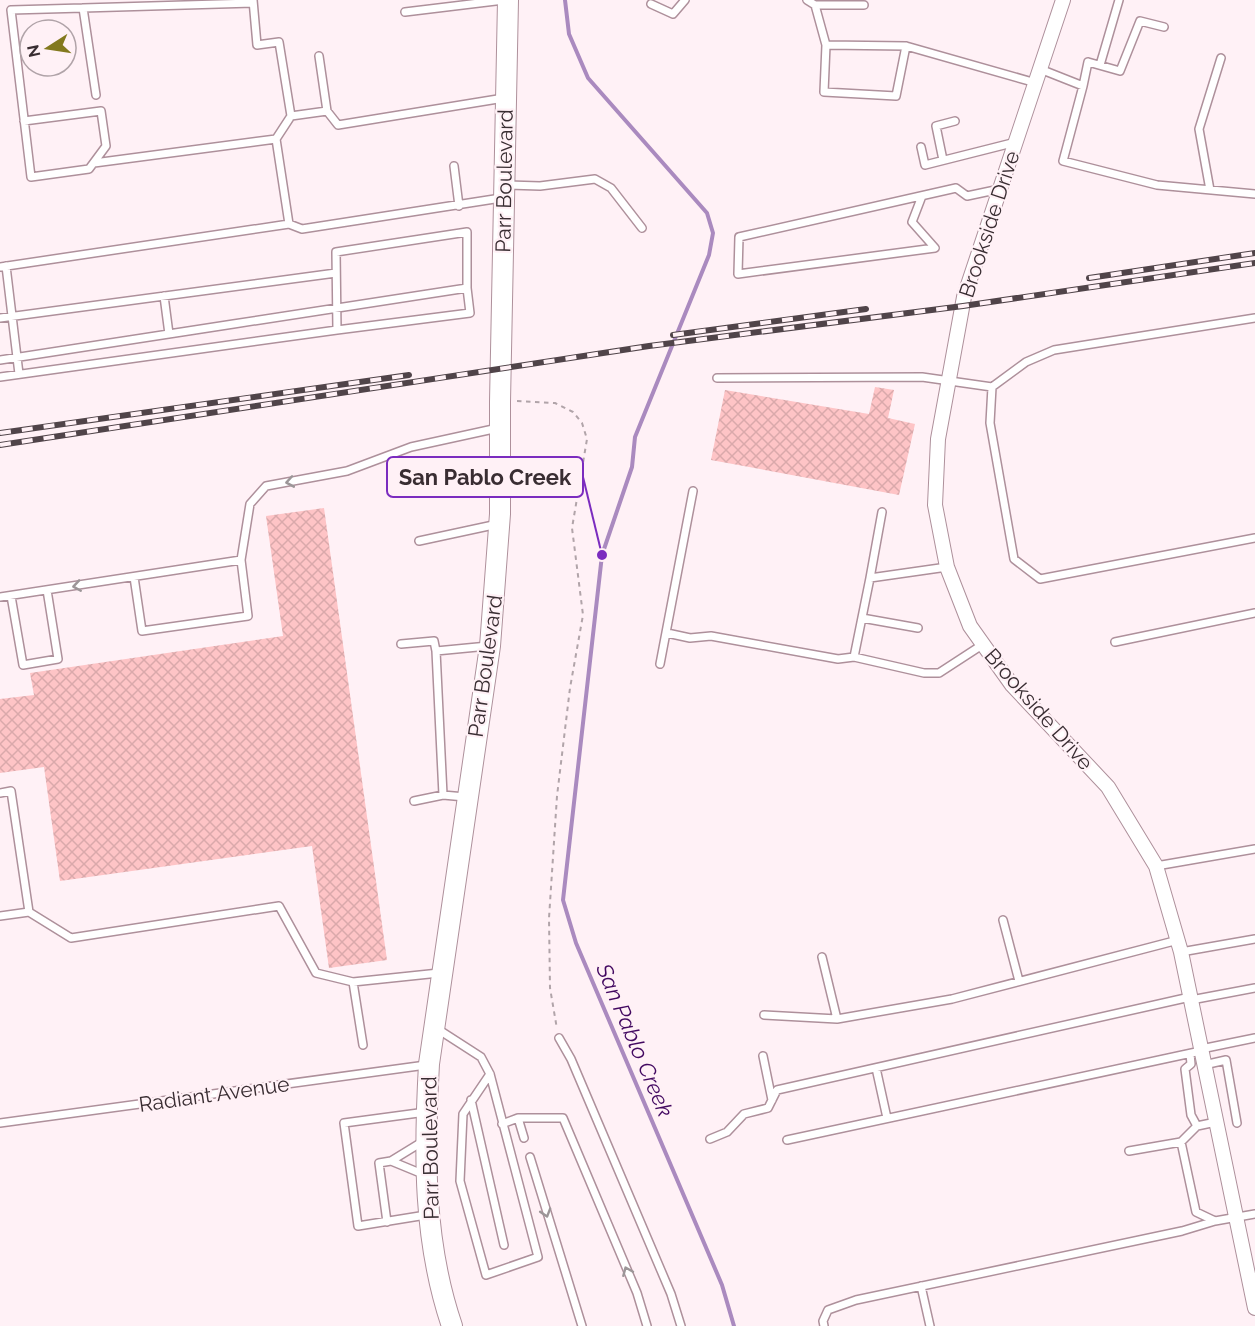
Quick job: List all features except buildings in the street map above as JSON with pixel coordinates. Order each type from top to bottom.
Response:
[{"type":"street","name":"Parr Boulevard","points":[[452,1326],[435,1265],[425,1175],[426,1112],[434,1026],[490,646],[500,524],[506,0]]},
{"type":"street","name":"Brookside Drive","points":[[1063,0],[964,297],[938,439],[935,505],[947,567],[970,626],[1012,685],[1108,787],[1156,866],[1179,946],[1191,999],[1199,1054],[1216,1122],[1255,1308]]},
{"type":"lane","points":[[405,12],[506,0]]},
{"type":"lane","points":[[651,4],[673,14],[685,0]]},
{"type":"lane","points":[[807,0],[814,5],[864,5]]},
{"type":"lane","points":[[1100,65],[1119,0]]},
{"type":"lane","points":[[24,121],[101,111],[106,147],[89,169],[31,177],[24,121],[11,10],[253,1],[257,45],[279,42],[291,116],[276,139],[290,224]]},
{"type":"lane","points":[[814,5],[826,45],[824,92],[896,96],[906,46]]},
{"type":"lane","points":[[83,8],[96,95]]},
{"type":"lane","points":[[1164,27],[1140,21],[1120,71],[1088,62],[1063,161],[1157,185],[1255,194]]},
{"type":"lane","points":[[826,45],[906,46],[1036,83]]},
{"type":"lane","points":[[319,56],[327,111],[338,125],[506,98]]},
{"type":"lane","points":[[1210,190],[1199,129],[1221,57]]},
{"type":"lane","points":[[1040,69],[1083,86]]},
{"type":"lane","points":[[291,116],[327,111]]},
{"type":"lane","points":[[943,160],[936,126],[955,121]]},
{"type":"lane","points":[[94,163],[276,139]]},
{"type":"lane","points":[[921,147],[924,165],[1016,142]]},
{"type":"lane","points":[[454,166],[459,206]]},
{"type":"lane","points":[[19,374],[3,266],[290,224],[302,229],[459,206],[504,191],[595,179],[611,188],[642,228]]},
{"type":"lane","points":[[922,196],[912,222],[935,248],[738,274],[739,237],[956,188],[967,196],[1000,189]]},
{"type":"lane","points":[[0,377],[470,313],[467,288],[467,232],[336,252],[337,330]]},
{"type":"lane","points":[[0,318],[336,273]]},
{"type":"lane","points":[[0,360],[467,288]]},
{"type":"lane","points":[[164,296],[169,334]]},
{"type":"lane","points":[[717,378],[950,379],[992,387],[1026,362],[1054,350],[1255,318]]},
{"type":"lane","points":[[992,387],[990,423],[1014,559],[1040,579],[1255,538]]},
{"type":"lane","points":[[135,577],[142,631],[248,616],[241,560],[250,504],[266,486],[347,471],[411,447],[500,428]]},
{"type":"lane","points":[[660,664],[693,491]]},
{"type":"lane","points":[[854,657],[882,512]]},
{"type":"lane","points":[[419,541],[500,524]]},
{"type":"lane","points":[[0,597],[241,560]]},
{"type":"lane","points":[[870,578],[947,567]]},
{"type":"lane","points":[[10,596],[23,665],[58,660],[47,590]]},
{"type":"lane","points":[[1115,642],[1255,613]]},
{"type":"lane","points":[[862,618],[918,628]]},
{"type":"lane","points":[[666,633],[690,638],[711,636],[838,659],[854,657],[924,673],[939,673],[982,645]]},
{"type":"lane","points":[[401,644],[434,641],[443,795]]},
{"type":"lane","points":[[436,651],[490,646]]},
{"type":"lane","points":[[0,792],[11,791],[29,912]]},
{"type":"lane","points":[[414,801],[443,795],[466,798]]},
{"type":"lane","points":[[1156,866],[1255,849]]},
{"type":"lane","points":[[0,916],[29,912],[71,938],[279,906],[316,973],[353,982],[442,972]]},
{"type":"lane","points":[[1003,920],[1019,981]]},
{"type":"lane","points":[[764,1015],[837,1019],[952,999],[1019,981],[1179,946],[1255,939]]},
{"type":"lane","points":[[822,957],[837,1019]]},
{"type":"lane","points":[[353,982],[363,1045]]},
{"type":"lane","points":[[710,1139],[728,1132],[744,1114],[768,1108],[777,1090],[1191,999],[1255,988]]},
{"type":"lane","points":[[434,1026],[481,1057],[490,1074],[538,1257],[486,1275],[460,1181],[463,1114],[490,1074]]},
{"type":"lane","points":[[559,1038],[571,1059],[647,1237],[681,1326]]},
{"type":"lane","points":[[787,1140],[1199,1054],[1222,1044],[1255,1038]]},
{"type":"lane","points":[[1222,1044],[1237,1123]]},
{"type":"lane","points":[[1199,1054],[1226,1060]]},
{"type":"lane","points":[[1197,1126],[1191,1115],[1185,1069],[1199,1054]]},
{"type":"lane","points":[[763,1056],[772,1100]]},
{"type":"lane","name":"Radiant Avenue","points":[[0,1123],[429,1064]]},
{"type":"lane","points":[[876,1068],[887,1118]]},
{"type":"lane","points":[[471,1100],[504,1245]]},
{"type":"lane","points":[[426,1112],[344,1124],[358,1226],[429,1215]]},
{"type":"lane","points":[[502,1124],[518,1118],[563,1118],[637,1293],[647,1326]]},
{"type":"lane","points":[[518,1118],[524,1138]]},
{"type":"lane","points":[[1129,1151],[1181,1142],[1197,1126],[1216,1122]]},
{"type":"lane","points":[[387,1222],[379,1163],[391,1161],[426,1140]]},
{"type":"lane","points":[[1181,1142],[1196,1212],[1215,1221]]},
{"type":"lane","points":[[530,1157],[582,1326]]},
{"type":"lane","points":[[391,1161],[425,1175]]},
{"type":"lane","points":[[824,1326],[823,1321],[828,1310],[856,1300],[1255,1214]]},
{"type":"lane","points":[[921,1286],[930,1326]]},
{"type":"path","points":[[500,402],[530,400],[555,403],[573,412],[582,423],[587,439],[572,528],[583,615],[570,688],[557,796],[549,918],[550,988],[559,1038]]},
{"type":"waterway","name":"San Pablo Creek","points":[[565,0],[569,34],[588,78],[707,213],[713,233],[709,255],[635,437],[632,467],[602,555],[563,900],[576,943],[722,1285],[734,1326]]},
{"type":"railway","points":[[1089,278],[1255,253]]},
{"type":"railway","points":[[0,445],[649,346],[963,306],[1255,263]]},
{"type":"railway","points":[[673,335],[866,309]]},
{"type":"railway","points":[[0,433],[409,375]]},
{"type":"place","name":"San Pablo Creek","points":[[602,555]]}]
